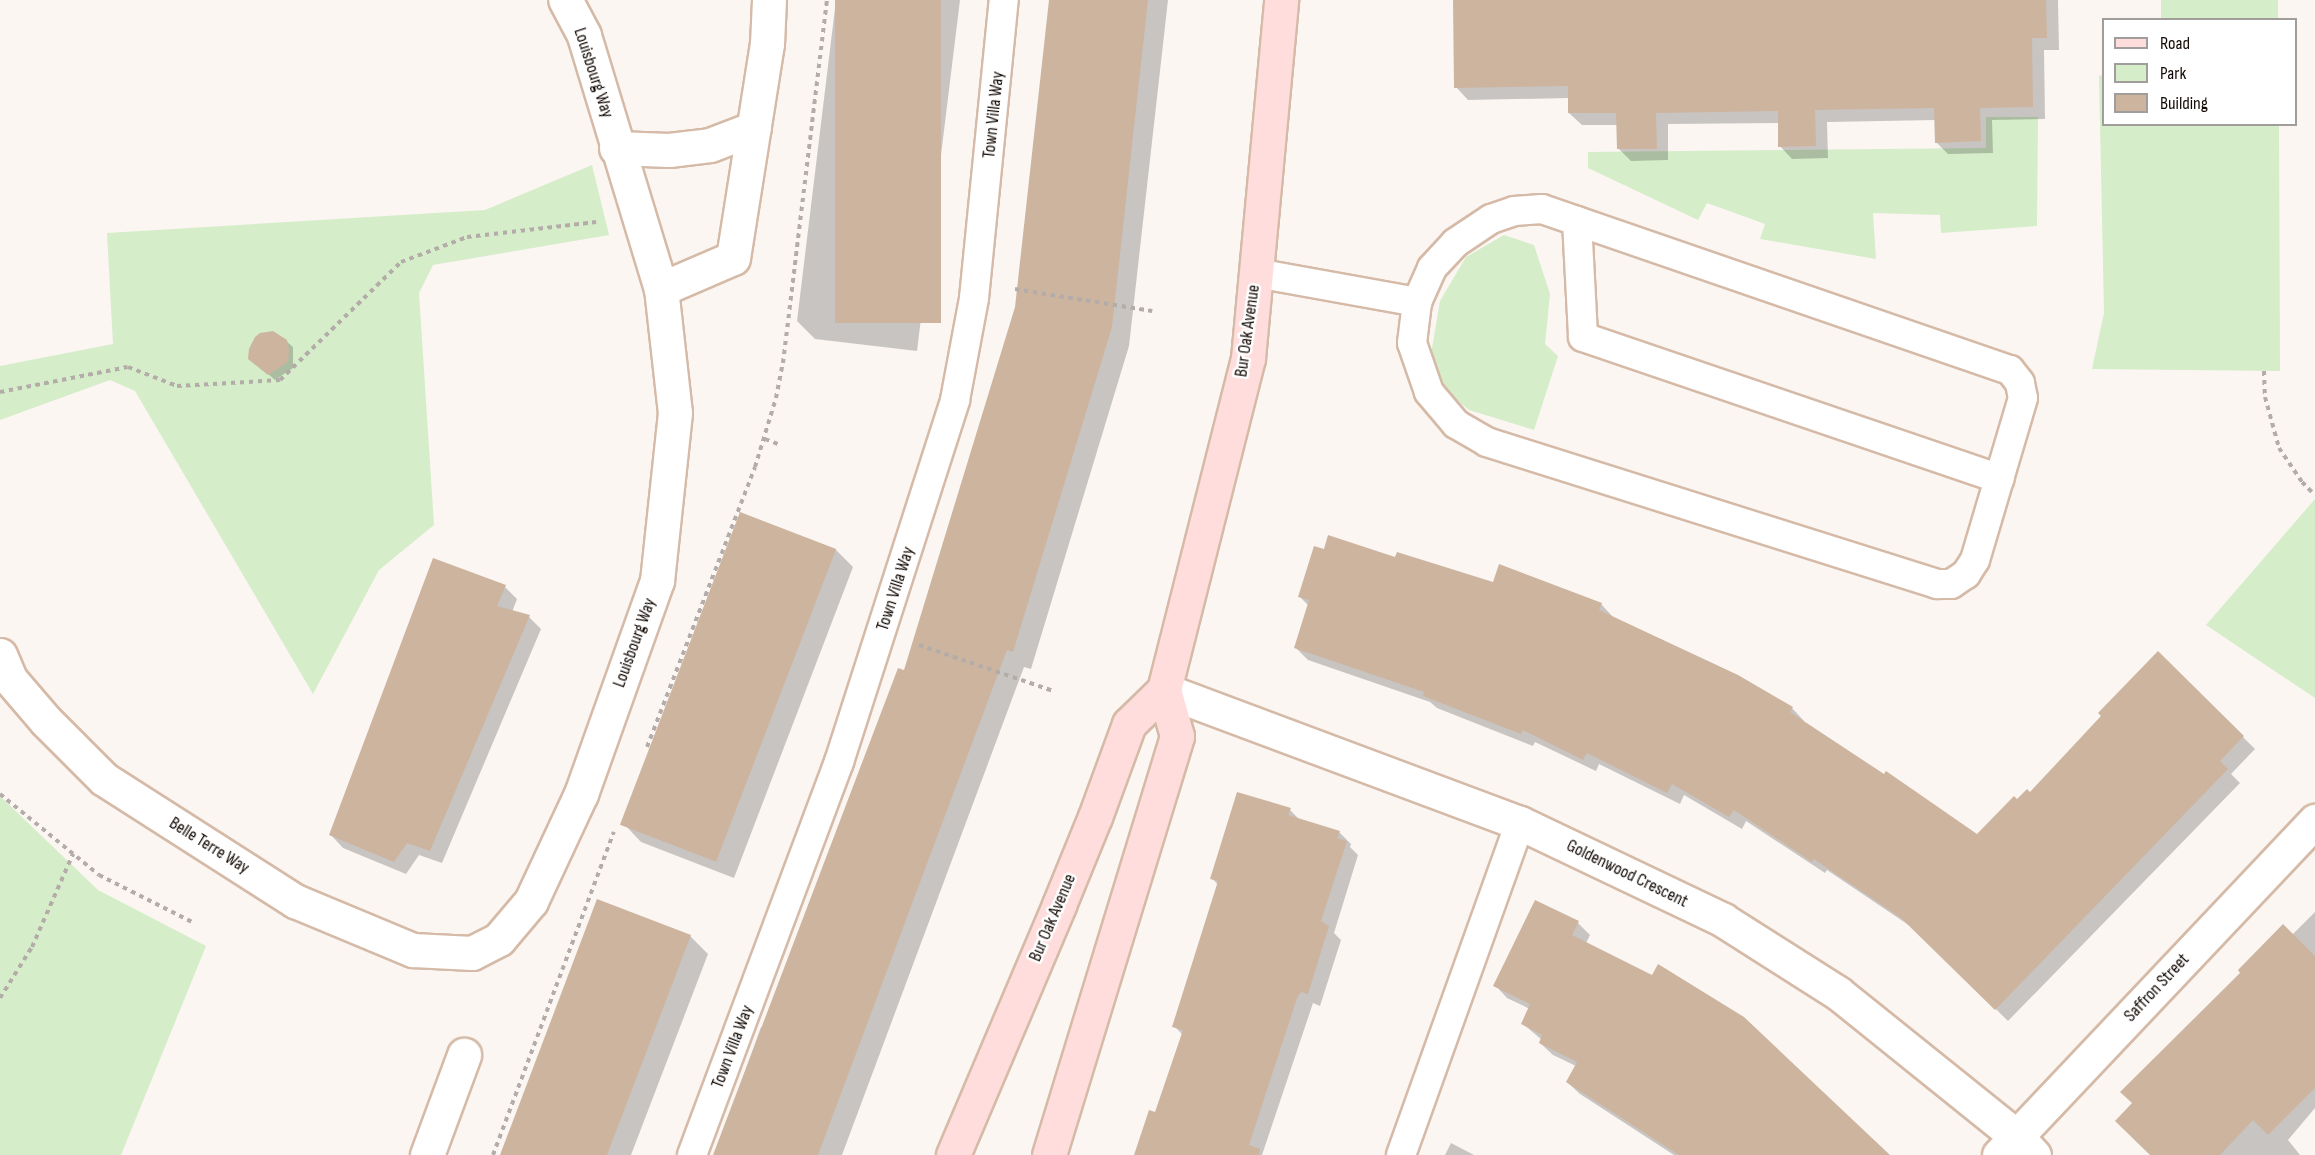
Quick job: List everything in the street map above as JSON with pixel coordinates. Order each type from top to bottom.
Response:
[{"type":"street","name":"Louisbourg Way","points":[[472,953],[499,939],[531,902],[581,794],[657,581],[675,413],[661,289],[616,148],[584,35],[565,0]]},
{"type":"street","points":[[661,289],[733,258],[767,44],[769,0]]},
{"type":"street","name":"Bur Oak Avenue","points":[[1049,1155],[1177,736],[1164,690],[1248,358],[1281,0]]},
{"type":"street","points":[[616,148],[669,150],[710,145],[754,128]]},
{"type":"street","name":"Belle Terre Way","points":[[3,672],[46,721],[104,779],[295,901],[413,950],[472,953]]},
{"type":"street","name":"Bur Oak Avenue","points":[[953,1155],[1068,884],[1129,724],[1164,690]]},
{"type":"street","name":"Goldenwood Crescent","points":[[1164,690],[1520,823],[1733,926],[1838,993],[2017,1149]]},
{"type":"street","name":"Saffron Street","points":[[2017,1149],[2315,821]]},
{"type":"street","points":[[427,1155],[464,1055]]},
{"type":"lane","name":"Town Villa Way","points":[[692,1155],[839,762],[955,400],[975,284],[1004,0]]},
{"type":"lane","points":[[1542,209],[1577,221],[2010,370],[2020,383],[2023,398],[1975,560],[1965,574],[1951,584],[1937,584],[1487,442],[1456,424],[1429,392],[1412,344],[1417,302],[1432,268],[1455,243],[1491,219],[1514,210],[1542,209]]},
{"type":"lane","points":[[1577,221],[1583,336],[1999,478]]},
{"type":"lane","points":[[1256,273],[1417,302]]},
{"type":"lane","points":[[1401,1155],[1520,823]]},
{"type":"path","points":[[0,392],[128,367],[177,387],[280,380],[401,262],[468,237],[638,217]]},
{"type":"path","points":[[975,284],[1152,311]]},
{"type":"path","points":[[2264,371],[2265,397],[2279,448],[2302,482],[2315,495]]},
{"type":"path","points":[[765,439],[778,444]]},
{"type":"path","points":[[881,631],[1053,691]]},
{"type":"path","points":[[0,794],[99,875],[192,922]]},
{"type":"path","points":[[0,998],[32,947],[73,854]]},
{"type":"green space","points":[[2161,0],[2278,0],[2278,18],[2161,18]]},
{"type":"green space","points":[[2102,75],[2102,126],[2279,126],[2280,371],[2092,369],[2104,313],[2099,76]]},
{"type":"green space","points":[[1986,117],[2038,117],[2037,226],[1941,233],[1940,215],[1873,213],[1876,259],[1760,239],[1765,224],[1707,203],[1698,220],[1588,168],[1588,152],[1986,148]]},
{"type":"green space","points":[[592,165],[609,235],[433,265],[419,293],[434,525],[379,570],[313,694],[135,391],[110,380],[0,420],[0,366],[113,344],[107,233],[485,210]]},
{"type":"green space","points":[[1504,235],[1534,245],[1550,294],[1545,344],[1558,356],[1534,430],[1469,410],[1440,386],[1431,354],[1440,301],[1466,257]]},
{"type":"green space","points":[[2315,499],[2315,698],[2206,625]]},
{"type":"green space","points":[[0,796],[98,890],[206,946],[121,1155],[0,1155]]},
{"type":"building","points":[[835,0],[941,0],[941,323],[835,323]]},
{"type":"building","points":[[1049,0],[1148,0],[1112,327],[1013,652],[1007,650],[818,1155],[713,1155],[898,668],[904,670],[1015,307]]},
{"type":"building","points":[[1453,0],[2046,0],[2047,38],[2032,38],[2033,107],[1980,108],[1981,141],[1935,143],[1934,108],[1815,110],[1816,146],[1778,147],[1778,111],[1656,113],[1657,149],[1617,149],[1616,113],[1568,113],[1568,86],[1454,88]]},
{"type":"building","points":[[273,331],[287,340],[288,362],[268,375],[248,359],[249,349],[255,337],[260,333]]},
{"type":"building","points":[[740,512],[836,549],[716,862],[620,825]]},
{"type":"building","points":[[1328,535],[1395,557],[1397,552],[1493,582],[1499,564],[1602,603],[1599,610],[1738,675],[1793,707],[1790,712],[1884,774],[1886,771],[1977,834],[2014,796],[2017,799],[2027,789],[2030,792],[2101,716],[2098,713],[2158,651],[2244,736],[2220,761],[2228,769],[1995,1010],[1901,918],[1814,859],[1812,862],[1734,810],[1729,817],[1672,784],[1667,793],[1587,753],[1583,760],[1523,730],[1521,734],[1423,696],[1424,692],[1294,648],[1309,600],[1298,597],[1314,546],[1324,549]]},
{"type":"building","points":[[433,558],[506,585],[497,606],[530,615],[430,851],[407,843],[394,862],[329,835]]},
{"type":"building","points":[[1237,792],[1291,808],[1288,815],[1340,831],[1337,838],[1347,841],[1321,921],[1329,926],[1308,994],[1301,992],[1297,998],[1249,1145],[1260,1149],[1259,1155],[1134,1155],[1149,1110],[1155,1112],[1183,1030],[1172,1027],[1218,881],[1210,879]]},
{"type":"building","points":[[597,899],[691,935],[607,1155],[500,1155]]},
{"type":"building","points":[[1535,900],[1579,921],[1572,935],[1652,975],[1658,964],[1744,1017],[1890,1155],[1679,1155],[1566,1082],[1577,1062],[1539,1043],[1542,1035],[1521,1024],[1530,1004],[1493,986]]},
{"type":"building","points":[[2283,924],[2315,956],[2315,1088],[2268,1135],[2253,1120],[2220,1155],[2150,1155],[2115,1121],[2132,1103],[2120,1092],[2240,973],[2238,970]]}]
